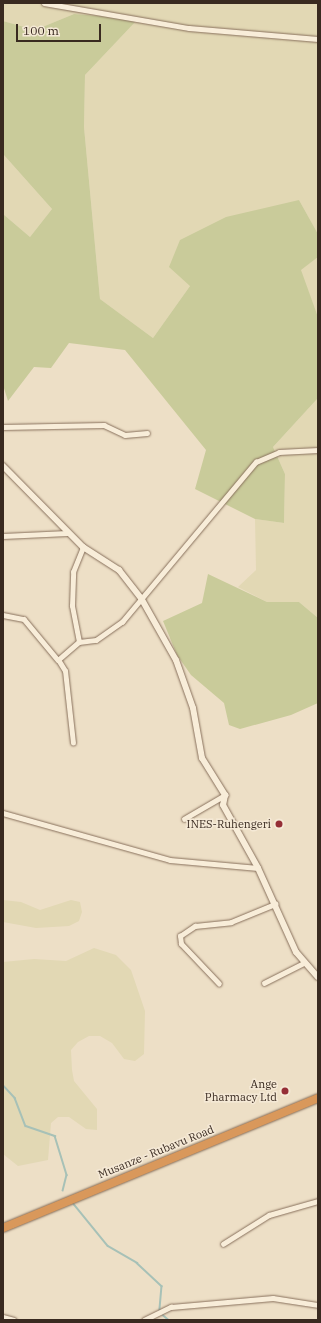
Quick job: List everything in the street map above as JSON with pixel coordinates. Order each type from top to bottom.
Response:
[{"type":"highway","name":"Musanze - Rubavu Road","points":[[3,1228],[318,1098]]},
{"type":"main road","points":[[3,466],[67,533],[83,547],[119,570],[141,598],[176,660],[193,708],[202,758],[225,795],[223,805],[258,868],[275,904],[289,941],[304,963],[318,977]]},
{"type":"street","points":[[44,3],[189,28],[318,39]]},
{"type":"street","points":[[3,427],[104,425],[125,435],[147,433]]},
{"type":"street","points":[[58,660],[79,642],[96,640],[122,622],[256,462],[290,450],[318,450]]},
{"type":"street","points":[[3,536],[67,533]]},
{"type":"street","points":[[79,642],[72,606],[73,572],[83,547]]},
{"type":"street","points":[[3,615],[24,619],[58,660],[65,671],[73,743]]},
{"type":"street","points":[[184,819],[225,795]]},
{"type":"street","points":[[3,813],[170,860],[258,868]]},
{"type":"street","points":[[219,984],[181,944],[180,936],[195,926],[231,922],[275,904]]},
{"type":"street","points":[[264,983],[304,963]]},
{"type":"street","points":[[223,1244],[268,1216],[318,1201]]},
{"type":"street","points":[[144,1320],[171,1307],[273,1298],[318,1305]]},
{"type":"street","points":[[3,1317],[14,1320]]},
{"type":"shaded area","points":[[3,3],[318,3],[318,234],[299,200],[190,286],[153,338],[100,299],[84,127],[85,75],[138,19],[74,14],[35,30],[3,21]]},
{"type":"shaded area","points":[[3,154],[52,209],[30,237],[3,214]]},
{"type":"shaded area","points":[[318,257],[318,317],[300,270]]},
{"type":"shaded area","points":[[318,398],[318,618],[299,602],[267,602],[238,587],[256,570],[255,519],[284,523],[285,474],[273,447]]},
{"type":"shaded area","points":[[3,900],[21,902],[40,910],[71,900],[80,902],[82,912],[79,921],[69,926],[36,928],[3,922]]},
{"type":"shaded area","points":[[94,948],[116,955],[131,970],[145,1011],[144,1054],[135,1061],[124,1059],[112,1043],[100,1036],[89,1036],[78,1042],[71,1050],[74,1081],[97,1109],[97,1130],[86,1129],[69,1117],[58,1117],[51,1123],[48,1160],[18,1166],[3,1154],[3,962],[34,959],[66,961]]},
{"type":"green space","points":[[74,14],[138,19],[85,75],[84,127],[100,299],[153,338],[190,286],[169,267],[180,240],[226,217],[299,200],[318,234],[318,257],[301,270],[318,317],[318,398],[273,447],[285,474],[284,523],[255,519],[195,489],[206,450],[125,350],[69,343],[51,368],[34,367],[8,401],[3,385],[3,214],[30,237],[52,209],[3,154],[3,21],[35,30]]},
{"type":"green space","points":[[208,574],[267,602],[299,602],[318,618],[318,703],[291,715],[240,729],[229,725],[224,703],[191,675],[177,655],[163,621],[202,603]]},
{"type":"waterway","points":[[3,1085],[15,1098],[26,1126],[55,1136],[67,1175],[63,1191]]},
{"type":"waterway","points":[[73,1203],[108,1246],[137,1263],[162,1286],[160,1311]]},
{"type":"waterway","points":[[163,1315],[169,1320]]},
{"type":"place","name":"INES-Ruhengeri","points":[[279,824]]},
{"type":"place","name":"Ange Pharmacy Ltd","points":[[285,1091]]}]
